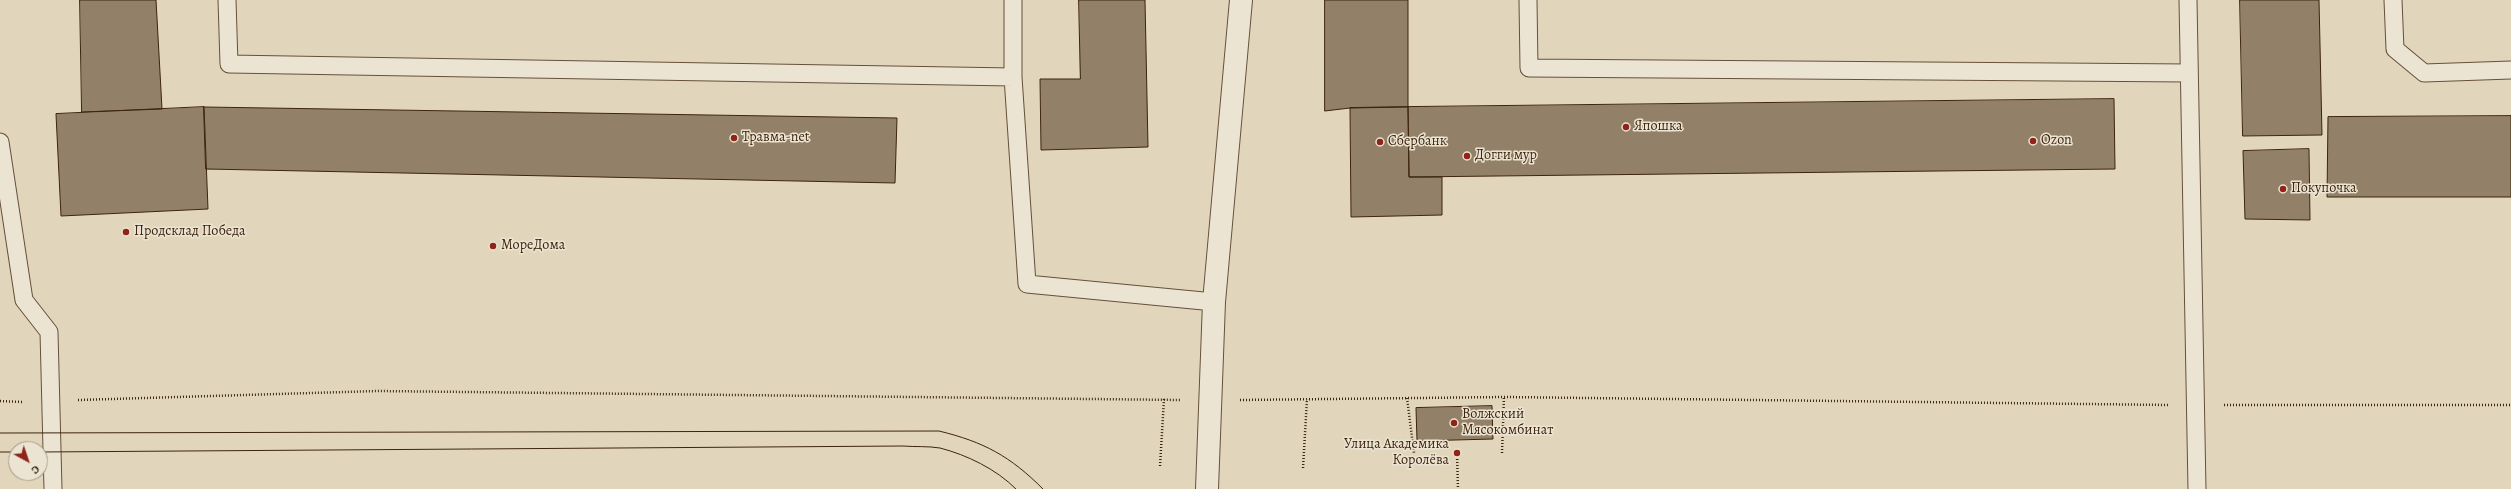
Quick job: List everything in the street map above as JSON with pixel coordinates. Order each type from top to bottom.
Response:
[{"type":"street","points":[[1207,489],[1212,400],[1214,302],[1240,0]]},
{"type":"lane","points":[[227,0],[229,64],[1013,76]]},
{"type":"lane","points":[[1013,0],[1013,76],[1027,284],[1214,302]]},
{"type":"lane","points":[[1528,0],[1529,68],[2189,73]]},
{"type":"lane","points":[[2188,0],[2194,405],[2198,489]]},
{"type":"lane","points":[[2393,0],[2395,49],[2424,73],[2511,70]]},
{"type":"lane","points":[[0,142],[24,300],[49,332],[53,489]]},
{"type":"path","points":[[0,401],[51,401],[378,391],[1212,400],[1504,397],[2194,405],[2511,405]]},
{"type":"path","points":[[1502,453],[1504,397]]},
{"type":"path","points":[[1407,398],[1414,453]]},
{"type":"path","points":[[1160,466],[1164,399]]},
{"type":"path","points":[[1303,468],[1307,399]]},
{"type":"path","points":[[1457,453],[1458,489]]},
{"type":"building","points":[[80,0],[156,0],[162,109],[82,112]]},
{"type":"building","points":[[1079,0],[1145,0],[1148,147],[1041,150],[1040,79],[1080,79]]},
{"type":"building","points":[[1325,0],[1408,0],[1408,107],[1350,108],[1325,111]]},
{"type":"building","points":[[2240,0],[2319,0],[2322,135],[2243,136]]},
{"type":"building","points":[[2114,99],[2115,169],[1409,177],[1408,107]]},
{"type":"building","points":[[204,107],[897,118],[895,183],[206,169]]},
{"type":"building","points":[[204,107],[208,209],[61,216],[56,114]]},
{"type":"building","name":"Сбербанк","points":[[1408,107],[1409,177],[1442,177],[1442,215],[1351,217],[1350,108]]},
{"type":"building","points":[[2511,116],[2511,197],[2327,197],[2328,117]]},
{"type":"building","points":[[2309,149],[2310,220],[2245,219],[2243,151]]},
{"type":"building","name":"Волжский Мясокомбинат","points":[[1492,406],[1493,439],[1417,441],[1416,408]]},
{"type":"tram line","points":[[0,433],[939,431],[970,440],[996,452],[1031,477],[1043,489]]},
{"type":"tram line","points":[[48,452],[903,446],[940,448],[971,459],[990,469],[1016,489]]},
{"type":"tram line","points":[[0,452],[8,452]]},
{"type":"place","name":"Япошка","points":[[1626,127]]},
{"type":"place","name":"Травма-net","points":[[734,138]]},
{"type":"place","name":"Ozon","points":[[2033,141]]},
{"type":"place","name":"Сбербанк","points":[[1380,142]]},
{"type":"place","name":"Догги мур","points":[[1467,156]]},
{"type":"place","name":"Покупочка","points":[[2283,189]]},
{"type":"place","name":"Продсклад Победа","points":[[126,232]]},
{"type":"place","name":"МореДома","points":[[493,246]]},
{"type":"place","name":"Волжский Мясокомбинат","points":[[1454,423]]},
{"type":"place","name":"Улица Академика Королёва","points":[[1457,453]]}]
